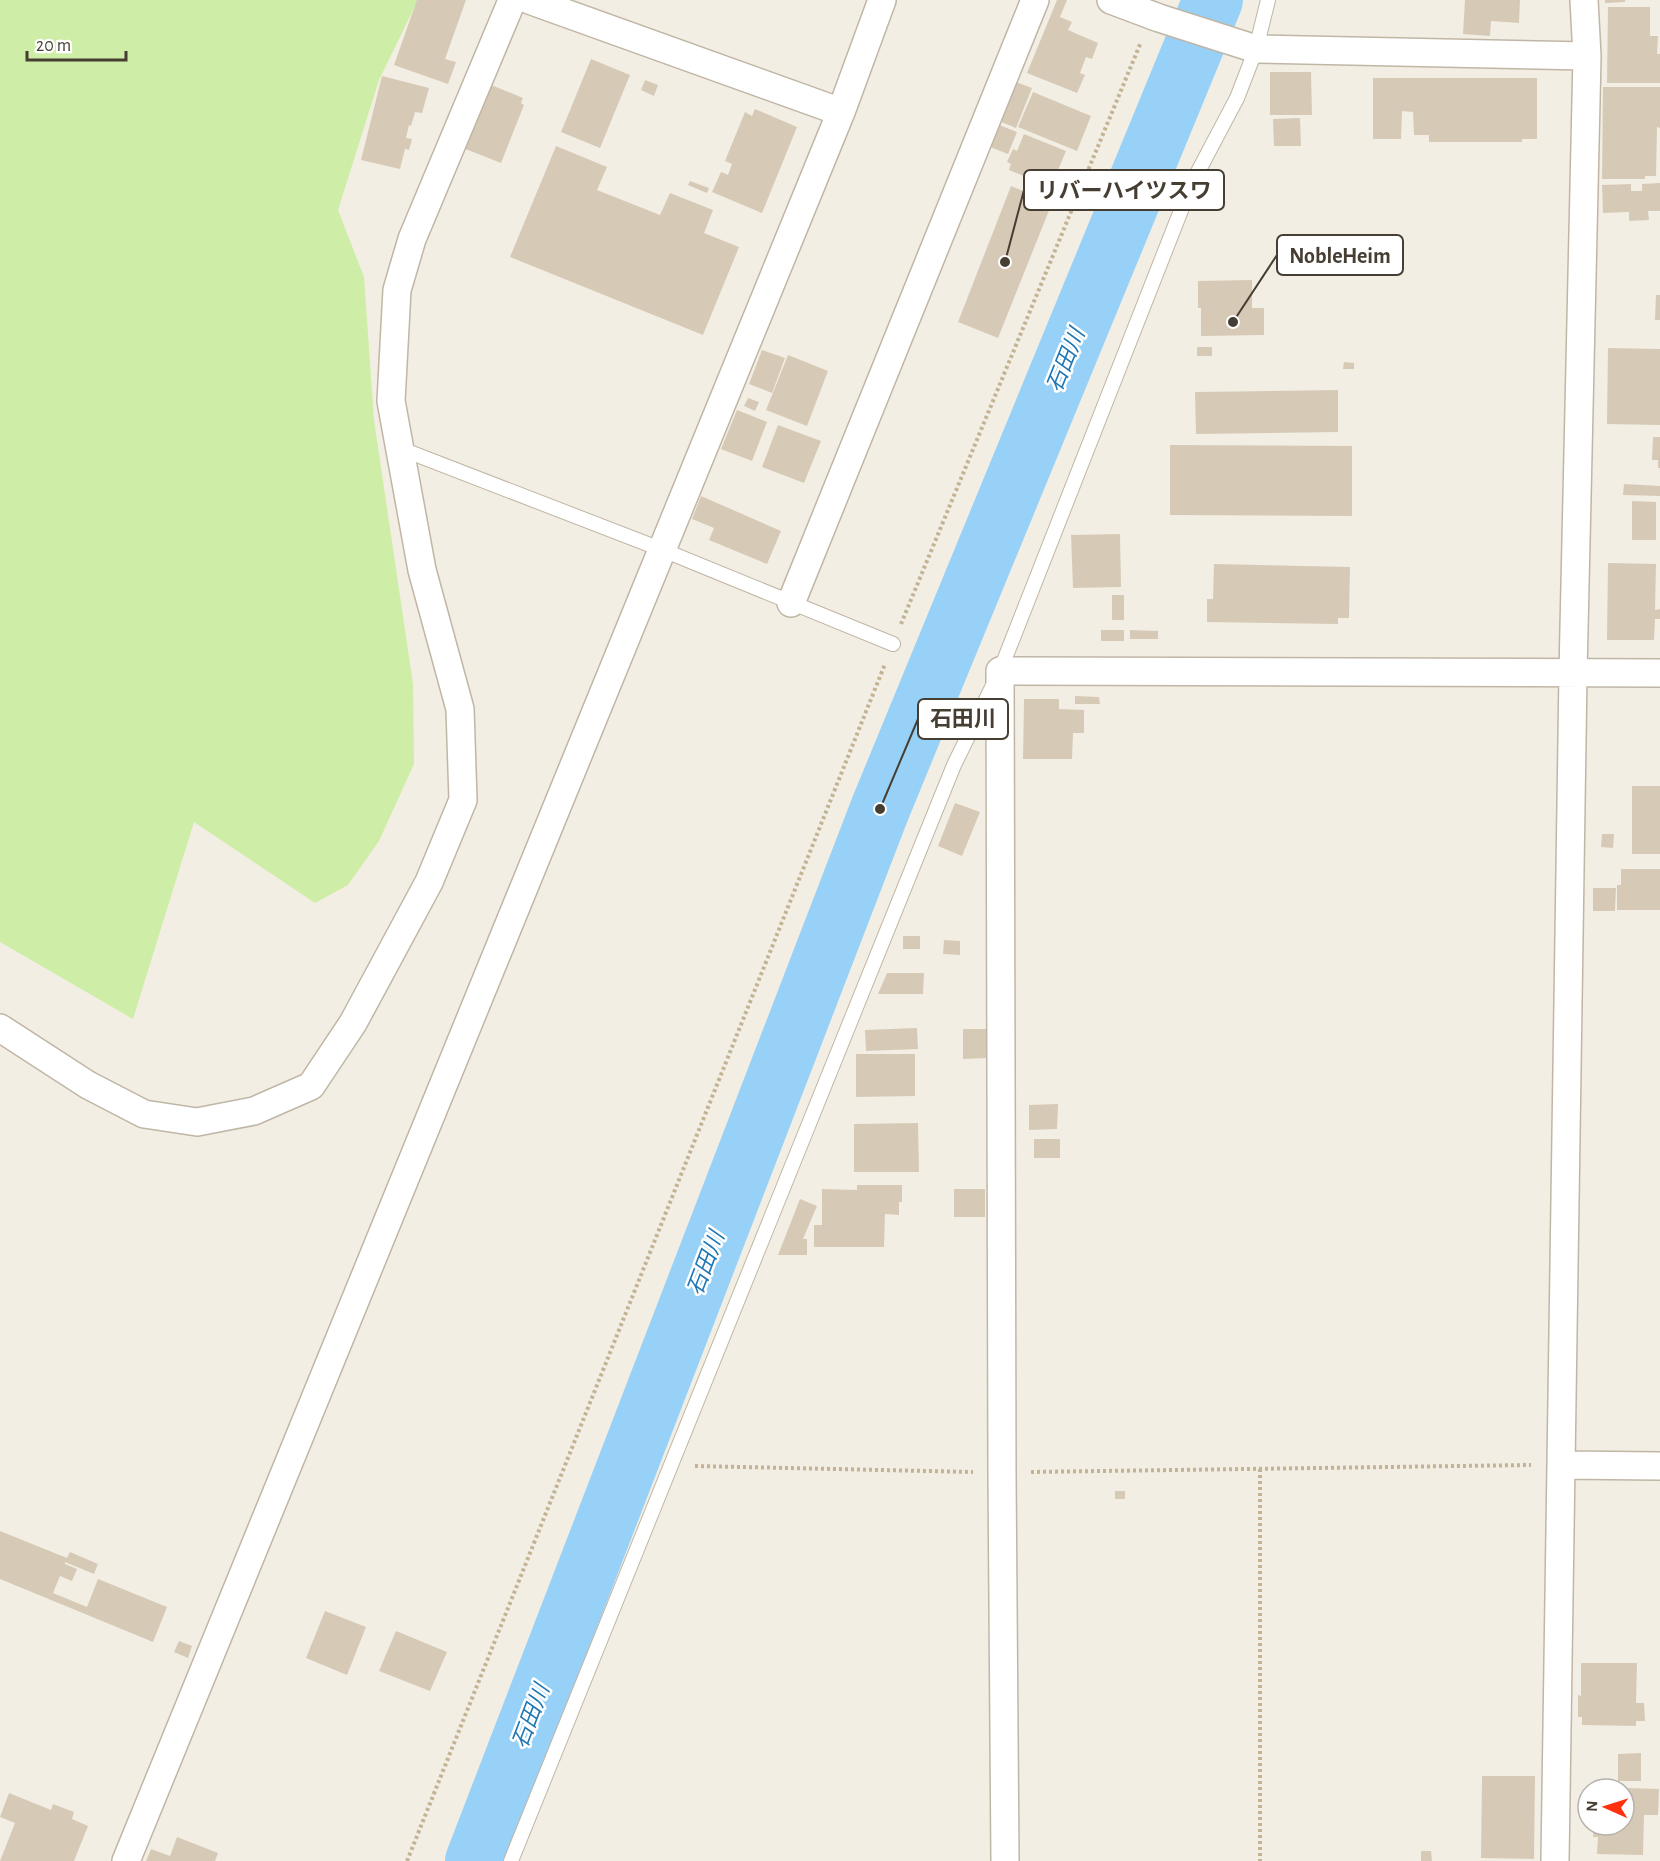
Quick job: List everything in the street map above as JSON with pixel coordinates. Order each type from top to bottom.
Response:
[{"type":"street","points":[[0,1028],[88,1085],[144,1114],[197,1122],[254,1111],[311,1086],[353,1023],[429,882],[463,800],[460,709],[422,570],[391,401],[397,290],[412,239],[510,3],[515,0]]},
{"type":"street","points":[[529,0],[841,112]]},
{"type":"street","points":[[126,1861],[841,112],[882,0]]},
{"type":"street","points":[[791,603],[1035,0]]},
{"type":"street","points":[[1111,0],[1155,17],[1256,49],[1587,56]]},
{"type":"street","points":[[1555,1861],[1573,673],[1587,56],[1584,0]]},
{"type":"street","points":[[1005,1861],[1000,671],[1660,674]]},
{"type":"street","points":[[1562,1465],[1660,1466]]},
{"type":"lane","points":[[511,1861],[954,765],[1000,671],[1191,185],[1237,98],[1256,49],[1268,0]]},
{"type":"lane","points":[[399,448],[663,550],[893,644]]},
{"type":"path","points":[[407,1861],[893,644],[1155,17]]},
{"type":"path","points":[[670,1465],[1002,1473],[1562,1465]]},
{"type":"path","points":[[1260,1469],[1260,1861]]},
{"type":"green space","points":[[0,0],[418,0],[379,80],[338,210],[364,277],[374,420],[413,684],[414,764],[379,841],[348,885],[315,903],[194,822],[133,1019],[0,942]]},
{"type":"building","points":[[417,0],[466,0],[445,59],[456,62],[448,84],[394,65]]},
{"type":"building","points":[[1057,0],[1067,0],[1060,17],[1072,22],[1068,30],[1098,43],[1092,59],[1086,57],[1080,73],[1085,75],[1077,93],[1027,73]]},
{"type":"building","points":[[1465,0],[1520,0],[1519,23],[1491,21],[1490,36],[1463,34]]},
{"type":"building","points":[[1605,0],[1625,0],[1625,2],[1605,3]]},
{"type":"building","points":[[1608,7],[1650,7],[1650,36],[1658,36],[1660,83],[1607,83]]},
{"type":"building","points":[[591,59],[630,75],[600,148],[561,132]]},
{"type":"building","points":[[1270,72],[1311,72],[1312,115],[1270,115]]},
{"type":"building","points":[[382,76],[429,88],[422,113],[415,112],[411,126],[409,125],[406,138],[412,139],[409,150],[405,149],[400,169],[361,160]]},
{"type":"building","points":[[1373,78],[1537,78],[1537,139],[1522,139],[1522,142],[1429,142],[1429,135],[1414,135],[1413,112],[1402,111],[1401,139],[1373,139]]},
{"type":"building","points":[[645,80],[658,85],[654,96],[641,90]]},
{"type":"building","points":[[1016,82],[1032,88],[1016,128],[999,121]]},
{"type":"building","points":[[489,84],[523,98],[521,103],[524,105],[501,163],[463,148]]},
{"type":"building","points":[[1603,87],[1660,87],[1660,128],[1657,127],[1656,176],[1645,176],[1645,179],[1602,179]]},
{"type":"building","points":[[1033,92],[1091,116],[1077,151],[1018,127]]},
{"type":"building","points":[[755,109],[797,127],[762,213],[712,192],[721,172],[728,175],[732,164],[725,161],[745,112],[752,116]]},
{"type":"building","points":[[1300,118],[1301,146],[1274,146],[1273,119]]},
{"type":"building","points":[[999,125],[1017,132],[1008,154],[990,147]]},
{"type":"building","points":[[1024,134],[1066,151],[1051,187],[1009,170],[1011,164],[1007,162],[1013,149],[1017,151]]},
{"type":"building","points":[[556,146],[607,167],[597,190],[660,215],[670,193],[713,210],[704,233],[739,247],[703,335],[510,257]]},
{"type":"building","points":[[690,181],[709,188],[707,193],[688,185]]},
{"type":"building","points":[[1660,183],[1660,211],[1648,211],[1649,220],[1629,221],[1629,212],[1603,213],[1602,185],[1631,184],[1631,191],[1642,191],[1642,184]]},
{"type":"building","points":[[1011,186],[1052,203],[998,338],[958,322]]},
{"type":"building","points":[[1252,280],[1252,308],[1264,308],[1264,335],[1201,336],[1198,281]]},
{"type":"building","points":[[1656,295],[1660,295],[1660,320],[1655,320]]},
{"type":"building","points":[[1197,347],[1212,347],[1212,356],[1197,356]]},
{"type":"building","points":[[1608,348],[1660,349],[1660,425],[1607,424]]},
{"type":"building","points":[[762,350],[785,358],[772,393],[749,384]]},
{"type":"building","points":[[788,355],[828,371],[807,426],[766,410]]},
{"type":"building","points":[[1344,362],[1354,363],[1354,369],[1343,369]]},
{"type":"building","points":[[1338,390],[1338,432],[1196,434],[1195,392]]},
{"type":"building","points":[[748,398],[759,402],[755,411],[744,406]]},
{"type":"building","points":[[737,410],[767,422],[752,461],[721,449]]},
{"type":"building","points":[[778,425],[821,441],[804,483],[762,467]]},
{"type":"building","points":[[1653,437],[1660,437],[1660,468],[1658,468],[1658,460],[1652,460]]},
{"type":"building","points":[[1170,445],[1352,446],[1352,516],[1170,515]]},
{"type":"building","points":[[1624,484],[1660,486],[1660,496],[1623,495]]},
{"type":"building","points":[[701,496],[781,531],[767,564],[709,540],[714,528],[692,519]]},
{"type":"building","points":[[1632,501],[1656,502],[1656,540],[1632,540]]},
{"type":"building","points":[[1120,534],[1121,587],[1073,588],[1071,535]]},
{"type":"building","points":[[1608,563],[1656,564],[1655,610],[1660,609],[1660,619],[1655,619],[1654,640],[1607,640]]},
{"type":"building","points":[[1214,564],[1350,567],[1349,618],[1338,618],[1338,624],[1207,622],[1207,599],[1213,599]]},
{"type":"building","points":[[1112,595],[1124,595],[1124,620],[1112,620]]},
{"type":"building","points":[[1101,630],[1124,630],[1124,641],[1101,641]]},
{"type":"building","points":[[1130,630],[1158,631],[1158,639],[1130,639]]},
{"type":"building","points":[[1075,696],[1099,697],[1100,704],[1075,704]]},
{"type":"building","points":[[1024,699],[1059,699],[1059,709],[1084,710],[1084,733],[1073,733],[1072,759],[1023,759]]},
{"type":"building","points":[[1632,786],[1660,786],[1660,854],[1632,854]]},
{"type":"building","points":[[955,803],[980,812],[962,856],[938,846]]},
{"type":"building","points":[[1602,834],[1614,834],[1613,848],[1601,847]]},
{"type":"building","points":[[1621,869],[1660,869],[1660,910],[1617,910],[1617,885],[1621,885]]},
{"type":"building","points":[[1593,888],[1616,888],[1615,911],[1593,911]]},
{"type":"building","points":[[903,936],[920,936],[920,949],[903,949]]},
{"type":"building","points":[[944,940],[960,941],[960,955],[943,954]]},
{"type":"building","points":[[887,973],[924,973],[923,994],[878,994]]},
{"type":"building","points":[[917,1028],[918,1049],[866,1051],[865,1030]]},
{"type":"building","points":[[963,1029],[988,1029],[988,1058],[963,1059]]},
{"type":"building","points":[[856,1054],[915,1054],[915,1096],[856,1097]]},
{"type":"building","points":[[1058,1104],[1057,1129],[1029,1130],[1029,1105]]},
{"type":"building","points":[[918,1123],[919,1172],[854,1172],[854,1124]]},
{"type":"building","points":[[1034,1139],[1060,1139],[1060,1158],[1034,1158]]},
{"type":"building","points":[[857,1185],[902,1185],[899,1215],[885,1214],[884,1247],[814,1247],[814,1225],[822,1225],[822,1189],[857,1190]]},
{"type":"building","points":[[954,1189],[985,1189],[985,1217],[954,1217]]},
{"type":"building","points":[[800,1199],[817,1206],[803,1239],[807,1239],[807,1255],[778,1255]]},
{"type":"building","points":[[1115,1491],[1125,1491],[1125,1499],[1115,1499]]},
{"type":"building","points":[[0,1531],[67,1558],[70,1552],[98,1564],[94,1574],[65,1562],[77,1569],[72,1581],[60,1576],[53,1593],[87,1607],[98,1579],[167,1607],[153,1642],[0,1579]]},
{"type":"building","points":[[325,1611],[366,1627],[347,1675],[306,1658]]},
{"type":"building","points":[[396,1631],[447,1652],[430,1691],[379,1671]]},
{"type":"building","points":[[179,1641],[192,1646],[188,1658],[174,1652]]},
{"type":"building","points":[[1581,1663],[1637,1663],[1636,1703],[1644,1703],[1645,1721],[1636,1721],[1636,1726],[1582,1725],[1582,1717],[1578,1717],[1578,1695],[1581,1696]]},
{"type":"building","points":[[1641,1753],[1641,1781],[1636,1781],[1636,1777],[1618,1777],[1618,1754]]},
{"type":"building","points":[[1482,1776],[1535,1776],[1534,1859],[1481,1858]]},
{"type":"building","points":[[1636,1788],[1659,1789],[1658,1815],[1644,1815],[1643,1855],[1597,1854],[1598,1837],[1636,1837]]},
{"type":"building","points":[[9,1793],[51,1810],[53,1804],[74,1812],[72,1819],[88,1826],[74,1861],[0,1861],[15,1823],[0,1817]]},
{"type":"building","points":[[177,1837],[218,1853],[215,1861],[146,1861],[151,1849],[170,1856]]},
{"type":"building","points":[[1421,1851],[1431,1851],[1432,1861],[1421,1861]]},
{"type":"waterway","name":"石田川","points":[[475,1861],[880,809],[1213,0]]},
{"type":"place","name":"リバーハイツスワ","points":[[1005,262]]},
{"type":"place","name":"NobleHeim","points":[[1233,322]]},
{"type":"place","name":"石田川","points":[[880,809]]}]
